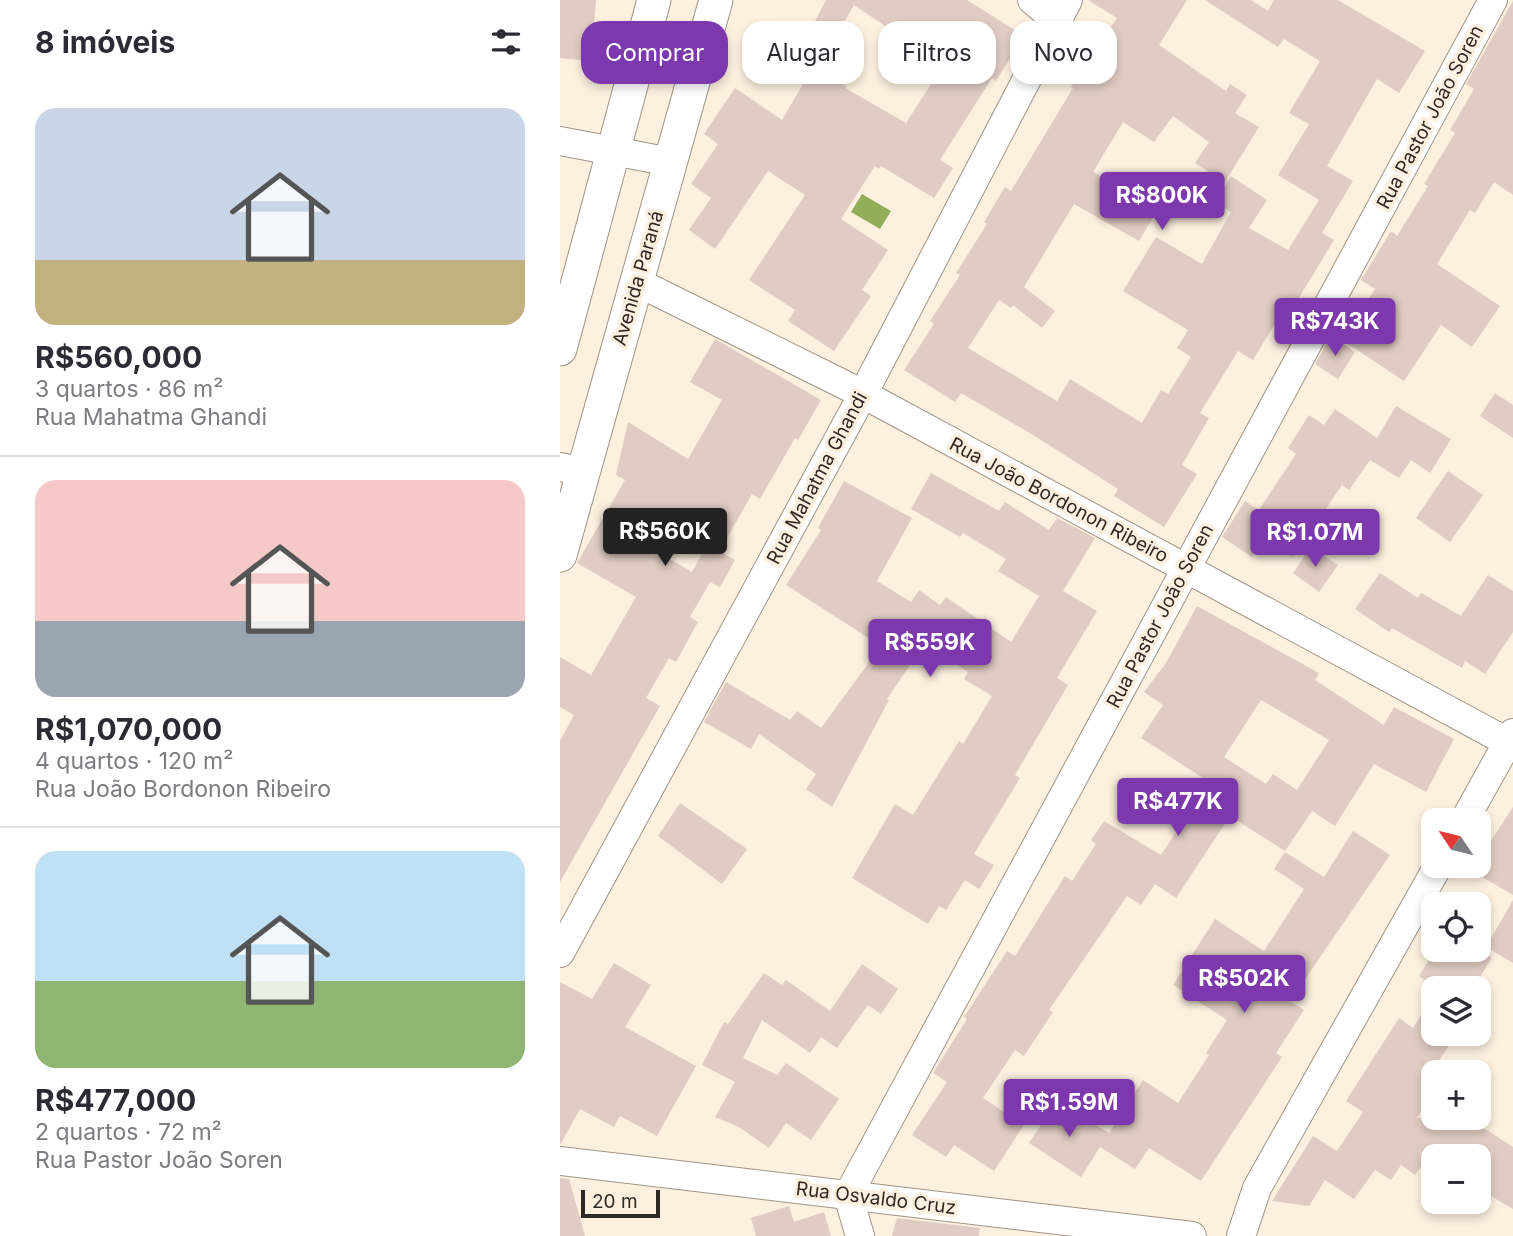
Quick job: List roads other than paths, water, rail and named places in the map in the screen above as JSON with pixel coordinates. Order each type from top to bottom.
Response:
[{"type":"street","points":[[560,349],[654,0]]},
{"type":"street","name":"Avenida Paraná","points":[[560,555],[571,469],[637,282],[716,0]]},
{"type":"street","points":[[1032,0],[1062,10]]},
{"type":"street","name":"Rua Pastor João Soren","points":[[848,1195],[1493,0]]},
{"type":"street","name":"Rua Mahatma Ghandi","points":[[560,953],[863,394],[1062,10]]},
{"type":"street","points":[[560,141],[671,162]]},
{"type":"street","name":"Rua João Bordonon Ribeiro","points":[[637,282],[863,394],[1186,569],[1511,740]]},
{"type":"street","points":[[1472,808],[1511,740]]},
{"type":"street","points":[[1241,1236],[1257,1188],[1431,878]]},
{"type":"street","name":"Rua Osvaldo Cruz","points":[[560,1161],[1192,1236]]},
{"type":"street","points":[[848,1195],[860,1236]]}]
